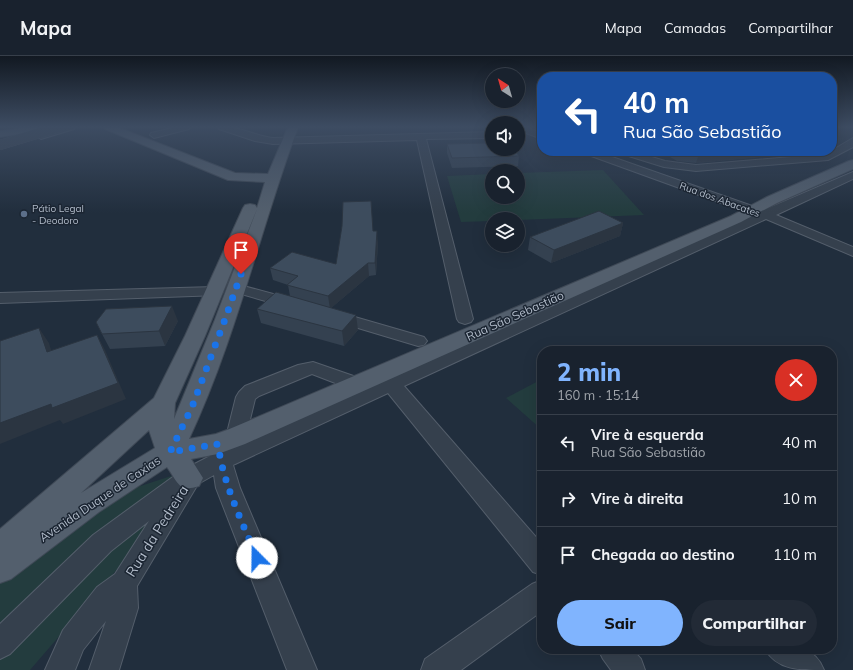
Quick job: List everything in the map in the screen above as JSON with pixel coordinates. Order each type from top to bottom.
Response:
[{"type":"main road","points":[[178,156],[232,178],[264,175]]},
{"type":"main road","name":"Avenida Duque de Caxias","points":[[0,549],[106,453],[164,403],[195,336],[264,175],[277,156]]},
{"type":"main road","name":"Avenida Duque de Caxias","points":[[0,568],[89,504],[170,452],[192,407],[262,216],[264,175]]},
{"type":"main road","name":"Rua São Sebastião","points":[[170,452],[225,447],[358,385],[387,378],[760,213]]},
{"type":"main road","points":[[164,403],[161,426],[163,437],[170,452],[184,469],[189,478]]},
{"type":"street","points":[[426,156],[465,319]]},
{"type":"street","name":"Rua dos Abacates","points":[[600,156],[760,213],[853,252]]},
{"type":"street","points":[[638,156],[664,164],[696,168],[828,157],[853,167]]},
{"type":"street","name":"Rua São Sebastião","points":[[760,213],[784,205],[853,167]]},
{"type":"street","points":[[236,288],[418,341]]},
{"type":"street","points":[[0,298],[214,292]]},
{"type":"street","points":[[302,670],[228,488],[225,447],[246,397],[252,391],[304,369],[313,368],[358,385]]},
{"type":"street","points":[[387,378],[537,557]]},
{"type":"street","name":"Rua São Sebastião","points":[[0,644],[102,543],[189,478],[225,447],[387,378]]},
{"type":"street","name":"Rua da Pedreira","points":[[60,670],[73,640],[107,597],[124,583],[182,493],[189,478]]},
{"type":"street","name":"Rua da Pedreira","points":[[104,670],[124,608],[124,583]]},
{"type":"street","points":[[436,670],[537,598]]},
{"type":"street","points":[[617,654],[630,670]]},
{"type":"street","points":[[787,654],[809,670]]},
{"type":"green space","points":[[603,170],[644,215],[525,220],[525,212],[485,212],[485,221],[461,222],[447,176],[485,174],[485,204],[525,204],[525,173]]},
{"type":"green space","points":[[537,382],[537,426],[506,398]]},
{"type":"green space","points":[[171,476],[183,493],[30,670],[0,670],[0,577],[89,503]]},
{"type":"building","points":[[451,156],[485,156],[519,156],[452,158]]},
{"type":"building","points":[[371,201],[373,231],[377,231],[375,263],[368,263],[328,296],[287,285],[298,276],[270,268],[292,252],[336,264],[342,226],[343,202]]},
{"type":"building","points":[[599,211],[623,223],[554,250],[530,237]]},
{"type":"building","points":[[276,292],[356,315],[342,331],[257,309]]},
{"type":"building","points":[[172,306],[159,331],[102,334],[96,322],[106,309]]},
{"type":"building","points":[[39,328],[47,352],[97,335],[118,383],[52,408],[51,404],[0,423],[0,341]]},
{"type":"place","name":"Pátio Legal - Deodoro","points":[[24,214]]},
{"type":"route","points":[[241,274],[192,407],[170,452],[218,444],[220,461],[228,488],[257,558]]}]
